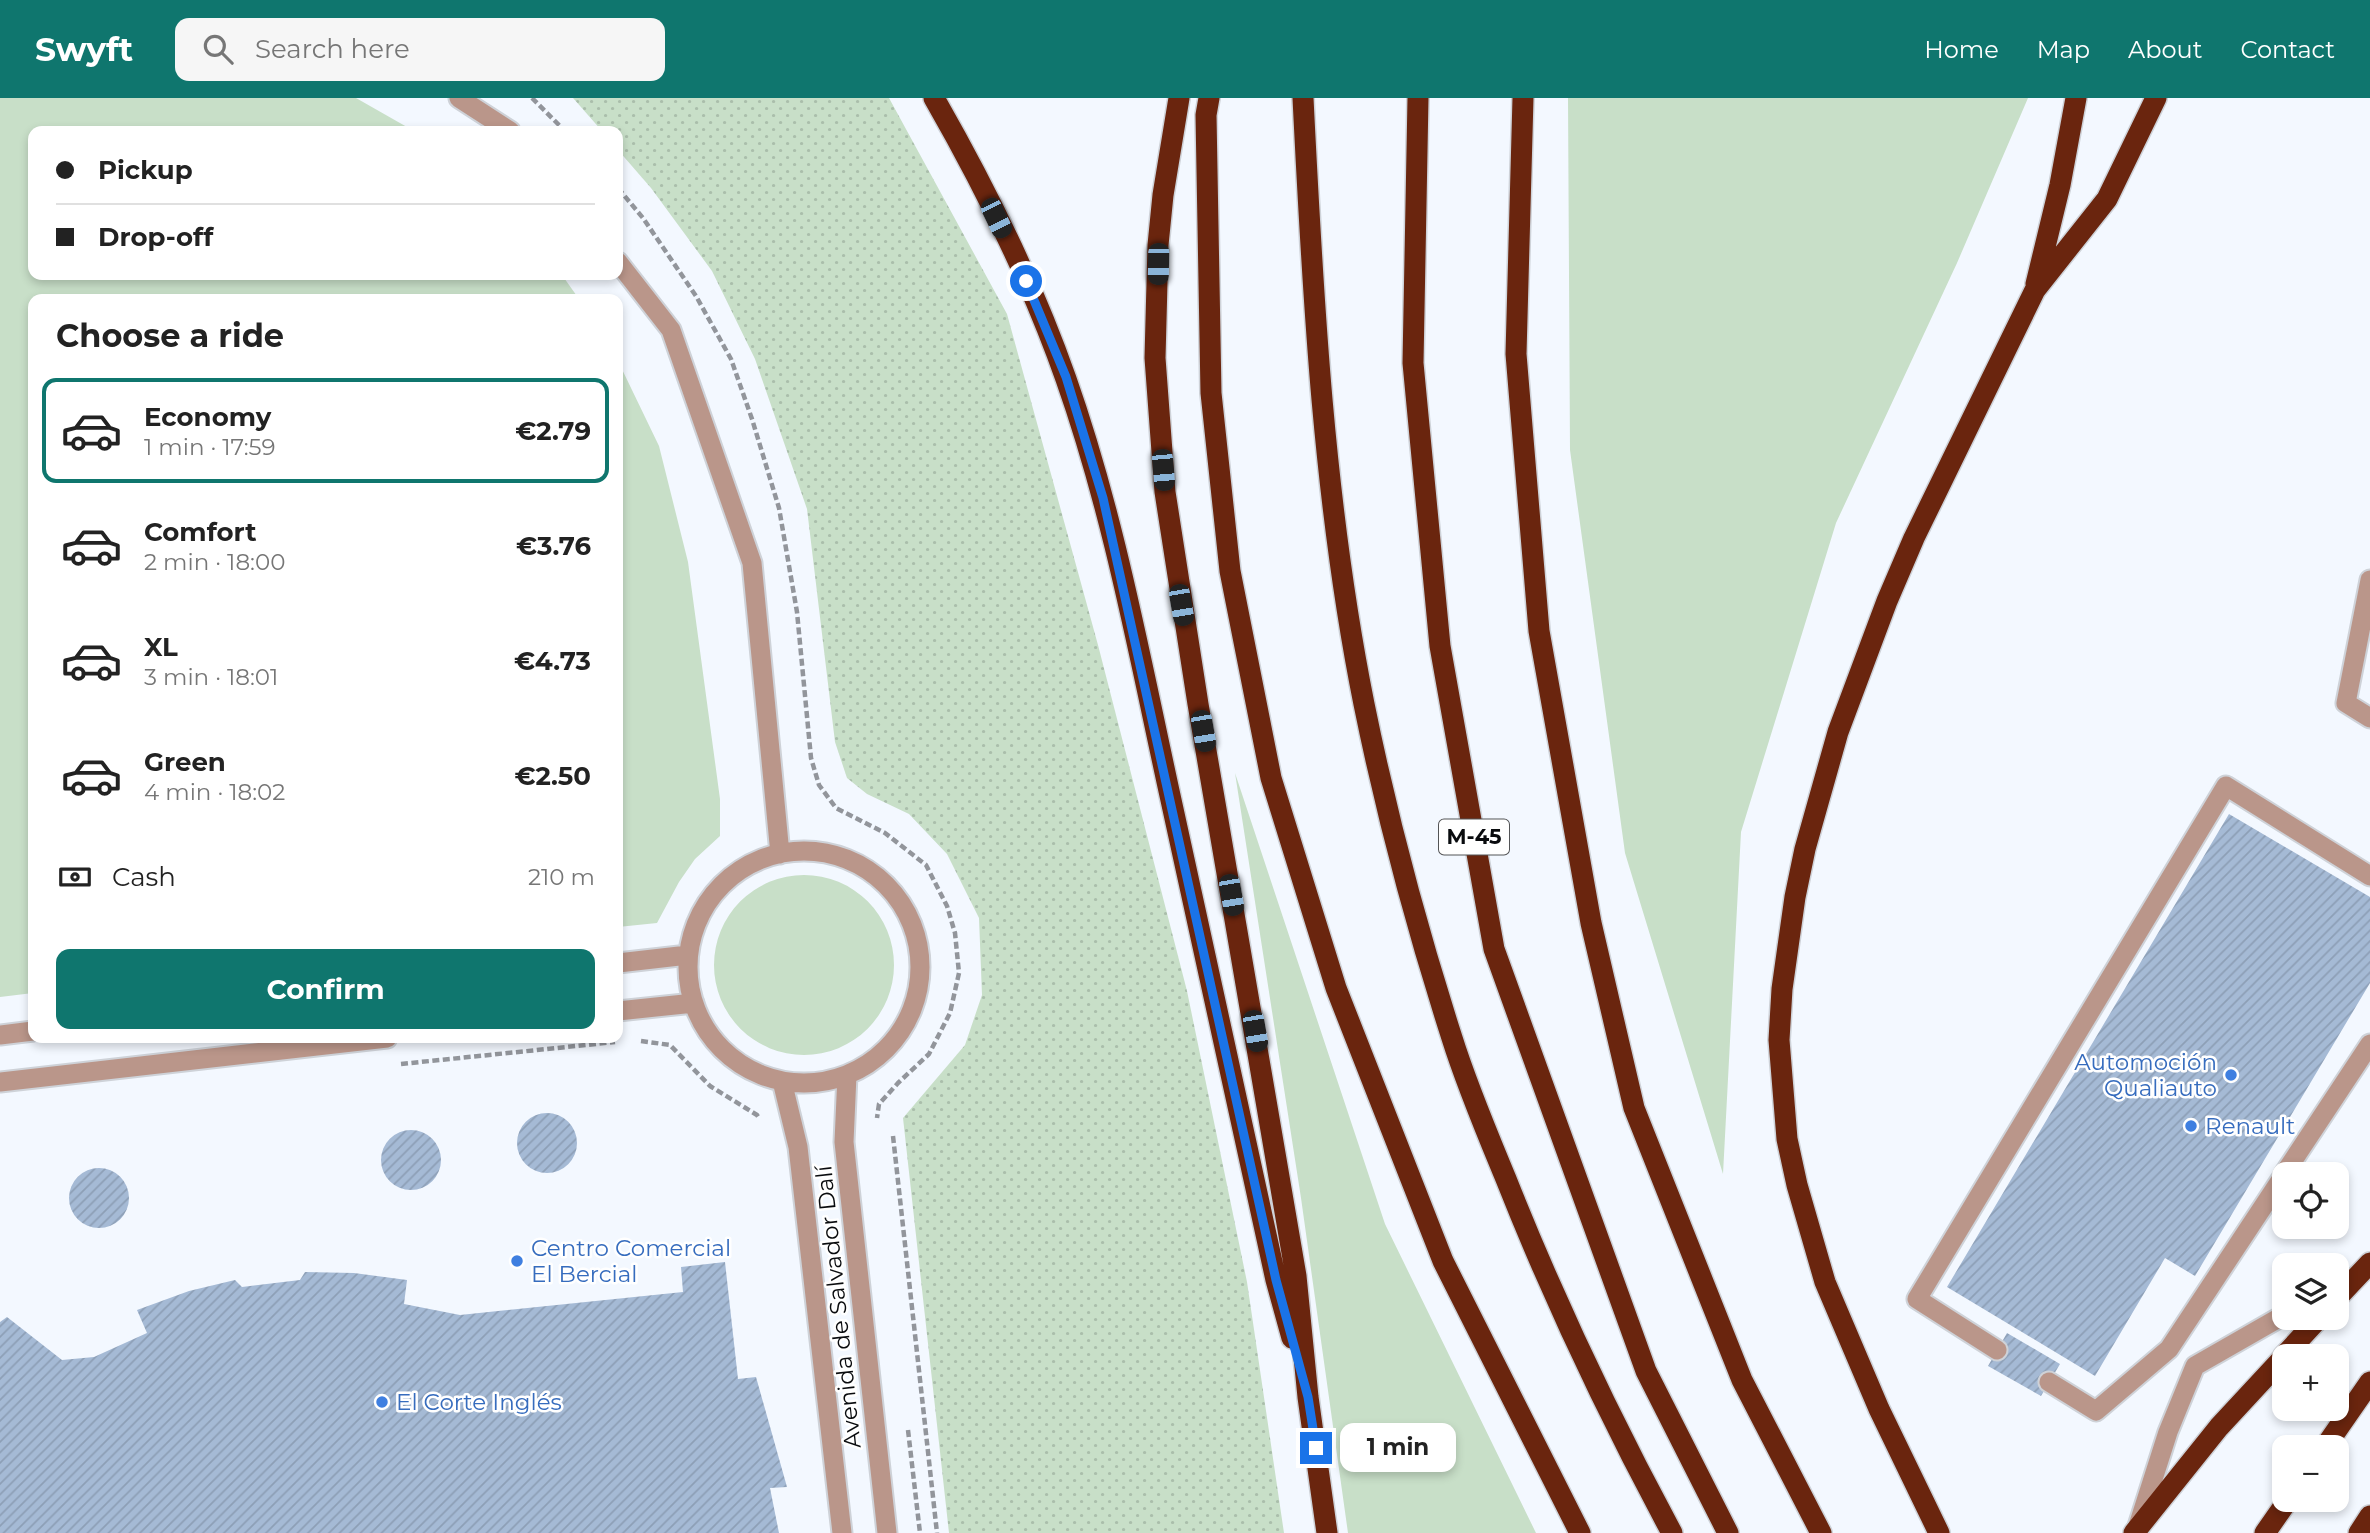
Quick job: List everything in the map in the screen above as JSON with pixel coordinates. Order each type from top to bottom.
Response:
[{"type":"highway","points":[[933,98],[957,139],[1017,259],[1066,377],[1085,436],[1120,568],[1276,1280],[1308,1397]]},
{"type":"highway","points":[[1179,98],[1163,195],[1158,245],[1155,358],[1165,492],[1196,692],[1294,1263],[1308,1397],[1327,1533]]},
{"type":"highway","points":[[1209,98],[1206,115],[1211,393],[1230,571],[1271,778],[1336,988],[1443,1261],[1580,1533]]},
{"type":"highway","points":[[1303,98],[1315,319],[1329,468],[1359,677],[1395,844],[1453,1041],[1502,1170],[1568,1325],[1672,1533]]},
{"type":"highway","name":"M-45","points":[[1418,98],[1413,363],[1440,646],[1494,949],[1646,1371],[1728,1533]]},
{"type":"highway","points":[[1523,98],[1516,354],[1539,631],[1591,923],[1634,1108],[1742,1380],[1821,1533]]},
{"type":"highway","points":[[2035,290],[2060,186],[2076,98]]},
{"type":"highway","points":[[1939,1533],[1879,1409],[1825,1282],[1810,1235],[1787,1139],[1779,1040],[1782,989],[1795,897],[1805,849],[1838,732],[1919,526],[2035,290],[2107,199],[2156,98]]},
{"type":"highway","points":[[2349,1286],[2368,1265]]},
{"type":"highway","points":[[2295,1344],[2308,1330]]},
{"type":"highway","points":[[2136,1531],[2219,1427],[2272,1369]]},
{"type":"highway","points":[[2333,1435],[2370,1382]]},
{"type":"highway","points":[[2265,1533],[2280,1512]]},
{"type":"highway","points":[[2359,1533],[2370,1516]]},
{"type":"street","points":[[459,98],[502,126]]},
{"type":"street","points":[[623,268],[671,330],[752,563],[780,854]]},
{"type":"street","points":[[2370,580],[2346,703],[2370,718]]},
{"type":"street","points":[[1997,1350],[1917,1299],[2226,786],[2370,876]]},
{"type":"street","points":[[810,851],[824,853],[866,869],[889,888],[913,927],[920,971],[919,986],[910,1014],[885,1051],[847,1075],[809,1083],[782,1081],[753,1072],[727,1055],[707,1031],[694,1003],[688,955],[699,916],[722,884],[755,862],[780,854],[810,851]]},
{"type":"street","points":[[623,962],[688,955]]},
{"type":"street","points":[[623,1011],[694,1003]]},
{"type":"street","points":[[0,1035],[28,1032]]},
{"type":"street","points":[[0,1082],[343,1043]]},
{"type":"street","points":[[2293,1162],[2370,1044]]},
{"type":"street","name":"Avenida de Salvador Dalí","points":[[847,1075],[844,1142],[887,1533]]},
{"type":"street","name":"Avenida de Salvador Dalí","points":[[782,1081],[798,1147],[842,1533]]},
{"type":"street","points":[[2049,1382],[2096,1411],[2169,1349],[2272,1193]]},
{"type":"street","points":[[2349,1276],[2368,1265]]},
{"type":"street","points":[[2136,1531],[2168,1432],[2195,1366],[2272,1322]]},
{"type":"street","points":[[2169,1349],[2195,1366]]},
{"type":"path","points":[[532,98],[560,126]]},
{"type":"path","points":[[623,194],[643,218],[696,296],[730,359],[752,419],[779,508],[797,612],[811,758],[819,785],[836,808],[885,834],[926,864],[947,906],[955,933],[959,973],[950,1013],[929,1054],[879,1104],[876,1123]]},
{"type":"path","points":[[631,1040],[670,1045],[702,1080],[757,1115],[762,1124]]},
{"type":"path","points":[[393,1065],[600,1043]]},
{"type":"path","points":[[893,1136],[937,1533]]},
{"type":"path","points":[[908,1425],[920,1533]]},
{"type":"green space","points":[[0,98],[356,98],[405,126],[28,126],[28,280],[566,280],[575,294],[28,294],[28,994],[0,997]]},
{"type":"green space","points":[[573,98],[889,98],[1007,314],[1098,645],[1187,991],[1247,1282],[1284,1533],[949,1533],[903,1118],[965,1045],[982,995],[979,918],[947,854],[909,814],[867,794],[847,778],[835,742],[807,509],[755,359],[712,271],[651,188],[623,156],[623,126],[598,126]]},
{"type":"green space","points":[[1568,98],[2028,98],[1957,263],[1836,523],[1741,832],[1723,1174],[1625,853],[1570,450]]},
{"type":"green space","points":[[623,371],[659,446],[688,562],[720,799],[720,836],[695,859],[657,923],[623,926]]},
{"type":"green space","points":[[1235,773],[1385,1224],[1536,1533],[1348,1533],[1301,1198]]},
{"type":"green space","points":[[804,875],[822,876],[839,882],[868,901],[887,930],[893,947],[893,983],[887,1000],[868,1029],[839,1048],[822,1054],[804,1055],[786,1054],[769,1048],[740,1029],[721,1000],[715,983],[714,965],[715,947],[721,930],[740,901],[769,882],[786,876]]},
{"type":"building","points":[[2229,814],[2370,897],[2370,983],[2195,1276],[2165,1258],[2095,1376],[1947,1287]]},
{"type":"building","points":[[547,1113],[564,1118],[572,1126],[577,1143],[572,1160],[564,1168],[547,1173],[530,1168],[522,1160],[517,1143],[522,1126],[530,1118]]},
{"type":"building","points":[[411,1130],[428,1135],[436,1143],[441,1160],[436,1177],[428,1185],[411,1190],[394,1185],[386,1177],[381,1160],[386,1143],[394,1135]]},
{"type":"building","points":[[99,1168],[116,1173],[124,1181],[129,1198],[124,1215],[116,1223],[99,1228],[82,1223],[74,1215],[69,1198],[74,1181],[82,1173]]},
{"type":"building","name":"El Corte Inglés","points":[[725,1262],[738,1379],[756,1377],[787,1487],[770,1488],[779,1533],[0,1533],[0,1322],[7,1317],[62,1360],[94,1357],[147,1333],[137,1310],[189,1291],[235,1280],[242,1287],[300,1280],[305,1272],[354,1273],[407,1280],[404,1304],[460,1315],[683,1292],[681,1267]]},
{"type":"building","points":[[2007,1333],[2060,1364],[2041,1396],[1988,1366]]},
{"type":"place","name":"Automoción Qualiauto","points":[[2231,1075]]},
{"type":"place","name":"Renault","points":[[2191,1126]]},
{"type":"place","name":"Centro Comercial El Bercial","points":[[517,1261]]},
{"type":"place","name":"El Corte Inglés","points":[[382,1402]]},
{"type":"route","points":[[1026,281],[1066,377],[1103,498],[1276,1280],[1308,1397],[1316,1448]]}]
